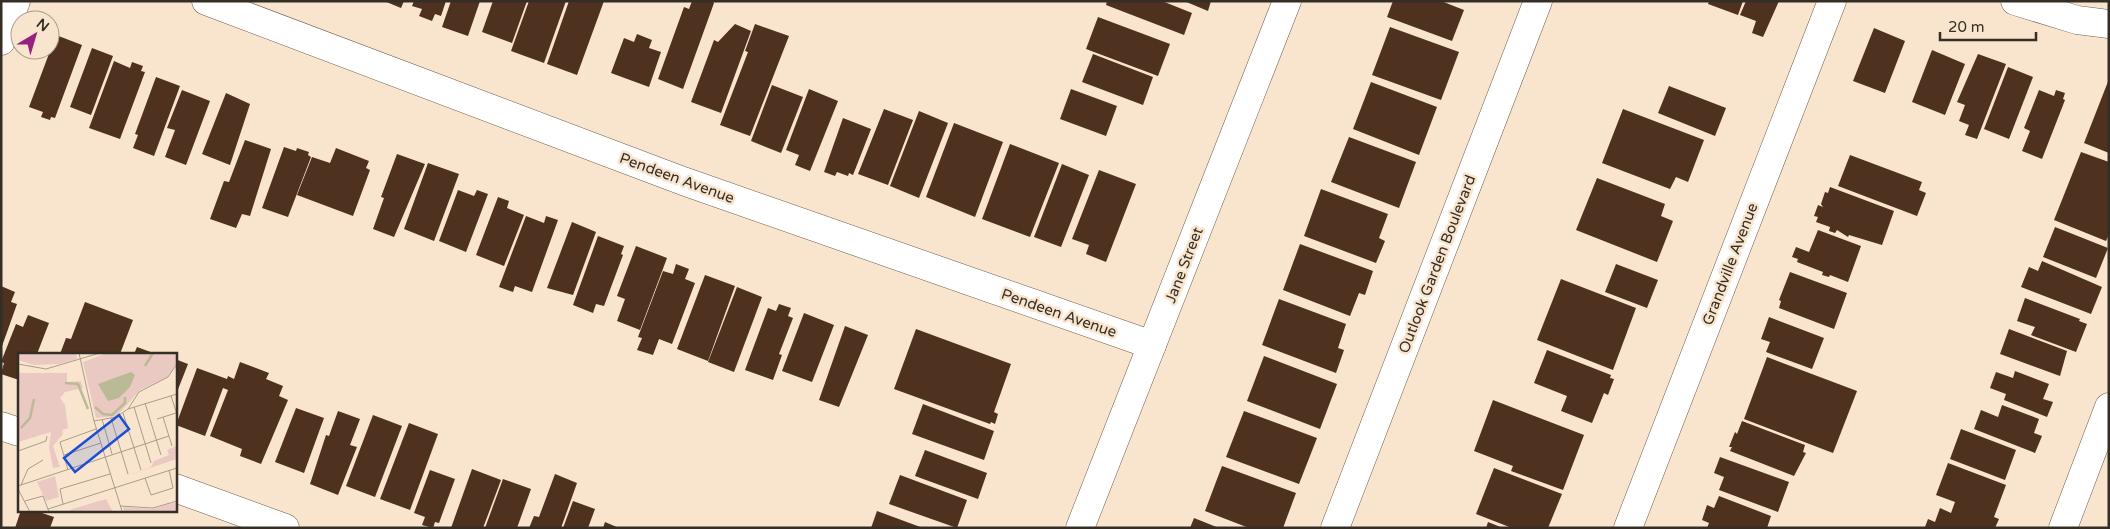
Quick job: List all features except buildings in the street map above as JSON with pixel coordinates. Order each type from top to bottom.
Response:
[{"type":"street","points":[[1,41],[16,1]]},
{"type":"street","name":"Pendeen Avenue","points":[[206,1],[682,181],[1152,345]]},
{"type":"street","name":"Jane Street","points":[[1080,528],[1287,1]]},
{"type":"street","name":"Outlook Garden Boulevard","points":[[1335,528],[1538,1]]},
{"type":"street","name":"Grandville Avenue","points":[[1628,528],[1832,1]]},
{"type":"street","points":[[2015,1],[2077,20],[2109,24]]},
{"type":"street","points":[[2063,528],[2109,407]]},
{"type":"street","points":[[1,426],[18,432]]},
{"type":"street","points":[[176,488],[285,528]]}]
